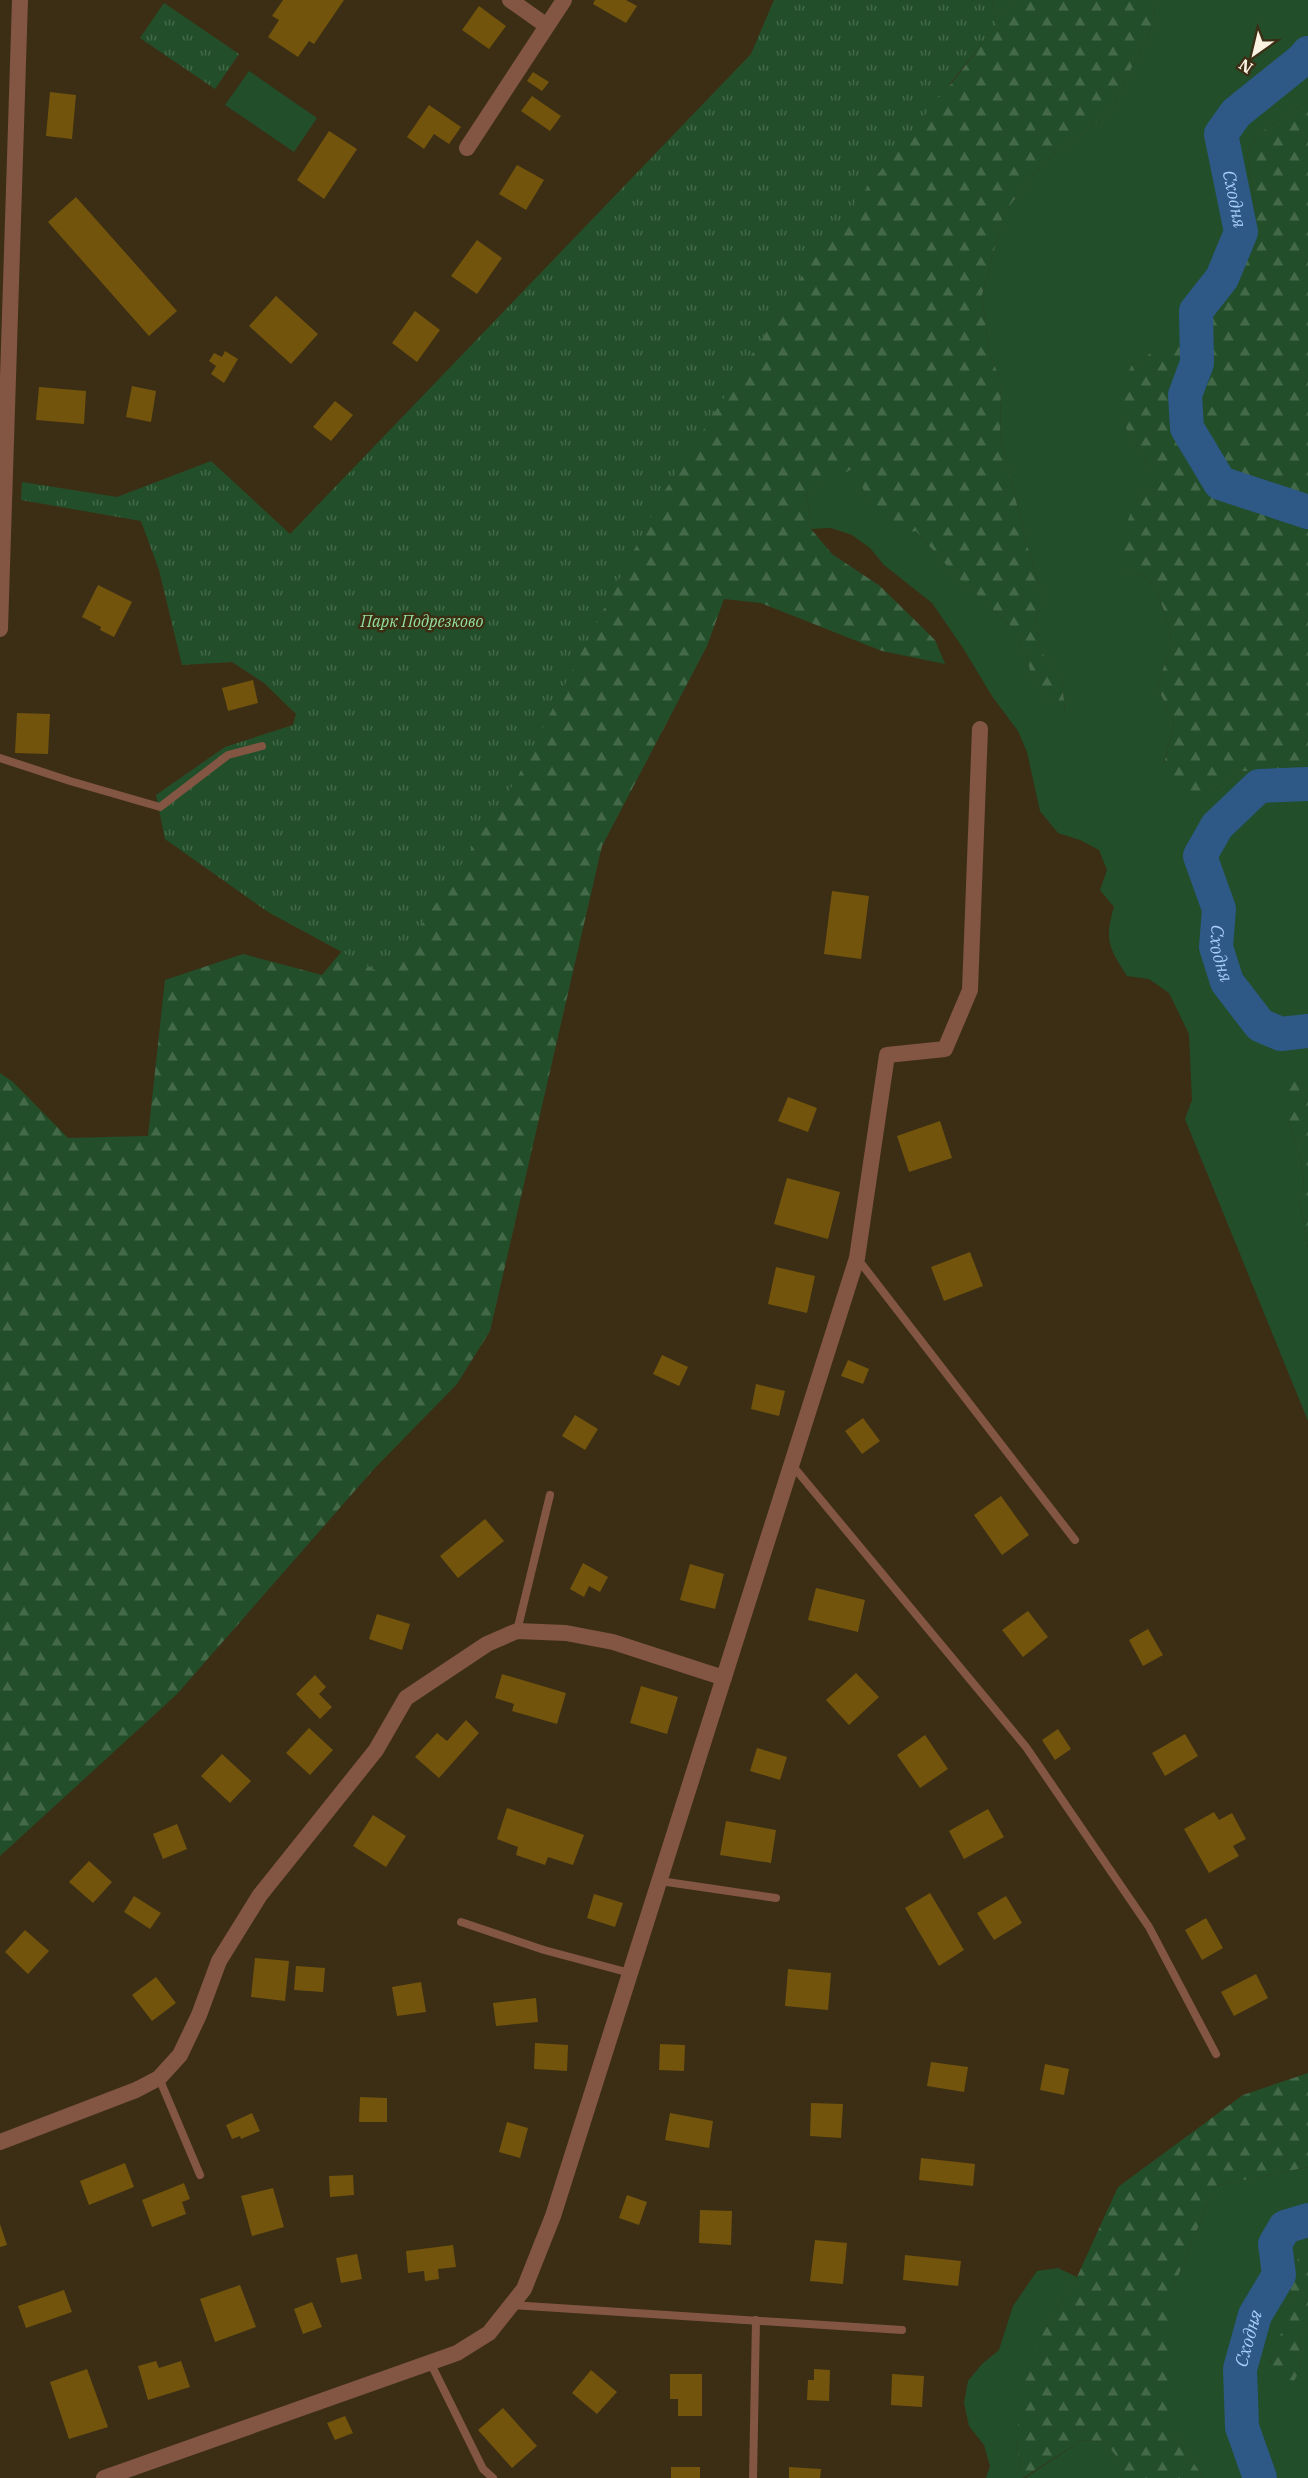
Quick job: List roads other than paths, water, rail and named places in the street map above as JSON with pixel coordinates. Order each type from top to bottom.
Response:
[{"type":"street","points":[[0,629],[5,337],[20,0]]},
{"type":"street","points":[[510,0],[547,26]]},
{"type":"street","points":[[467,148],[564,0]]},
{"type":"street","points":[[104,2478],[457,2354],[489,2333],[524,2289],[553,2216],[857,1258],[887,1055],[945,1048],[970,990],[980,729]]},
{"type":"street","points":[[0,2142],[136,2090],[159,2078],[180,2055],[199,2015],[219,1961],[260,1895],[376,1750],[406,1698],[487,1644],[517,1631],[566,1633],[613,1642],[724,1678]]},
{"type":"lane","points":[[0,758],[70,782],[160,807],[228,755],[261,746]]},
{"type":"lane","points":[[857,1258],[1075,1540]]},
{"type":"lane","points":[[792,1464],[1026,1748],[1149,1927],[1216,2054]]},
{"type":"lane","points":[[517,1631],[550,1495]]},
{"type":"lane","points":[[660,1881],[776,1898]]},
{"type":"lane","points":[[461,1922],[544,1950],[630,1973]]},
{"type":"lane","points":[[159,2078],[200,2175]]},
{"type":"lane","points":[[511,2305],[902,2330]]},
{"type":"lane","points":[[753,2478],[756,2320]]},
{"type":"lane","points":[[431,2364],[483,2469],[492,2478]]},
{"type":"waterway","name":"Сходня","points":[[1308,53],[1236,113],[1221,134],[1241,232],[1222,278],[1196,311],[1197,363],[1185,395],[1187,428],[1220,483],[1308,512]]},
{"type":"waterway","name":"Сходня","points":[[1308,784],[1259,786],[1217,826],[1200,856],[1219,909],[1216,947],[1227,982],[1260,1025],[1281,1034],[1308,1031]]},
{"type":"waterway","name":"Сходня","points":[[1260,2478],[1242,2427],[1240,2369],[1255,2315],[1279,2275],[1275,2244],[1285,2227],[1308,2220]]},
{"type":"park label","name":"Парк Подрезково","points":[[422,621]]}]
